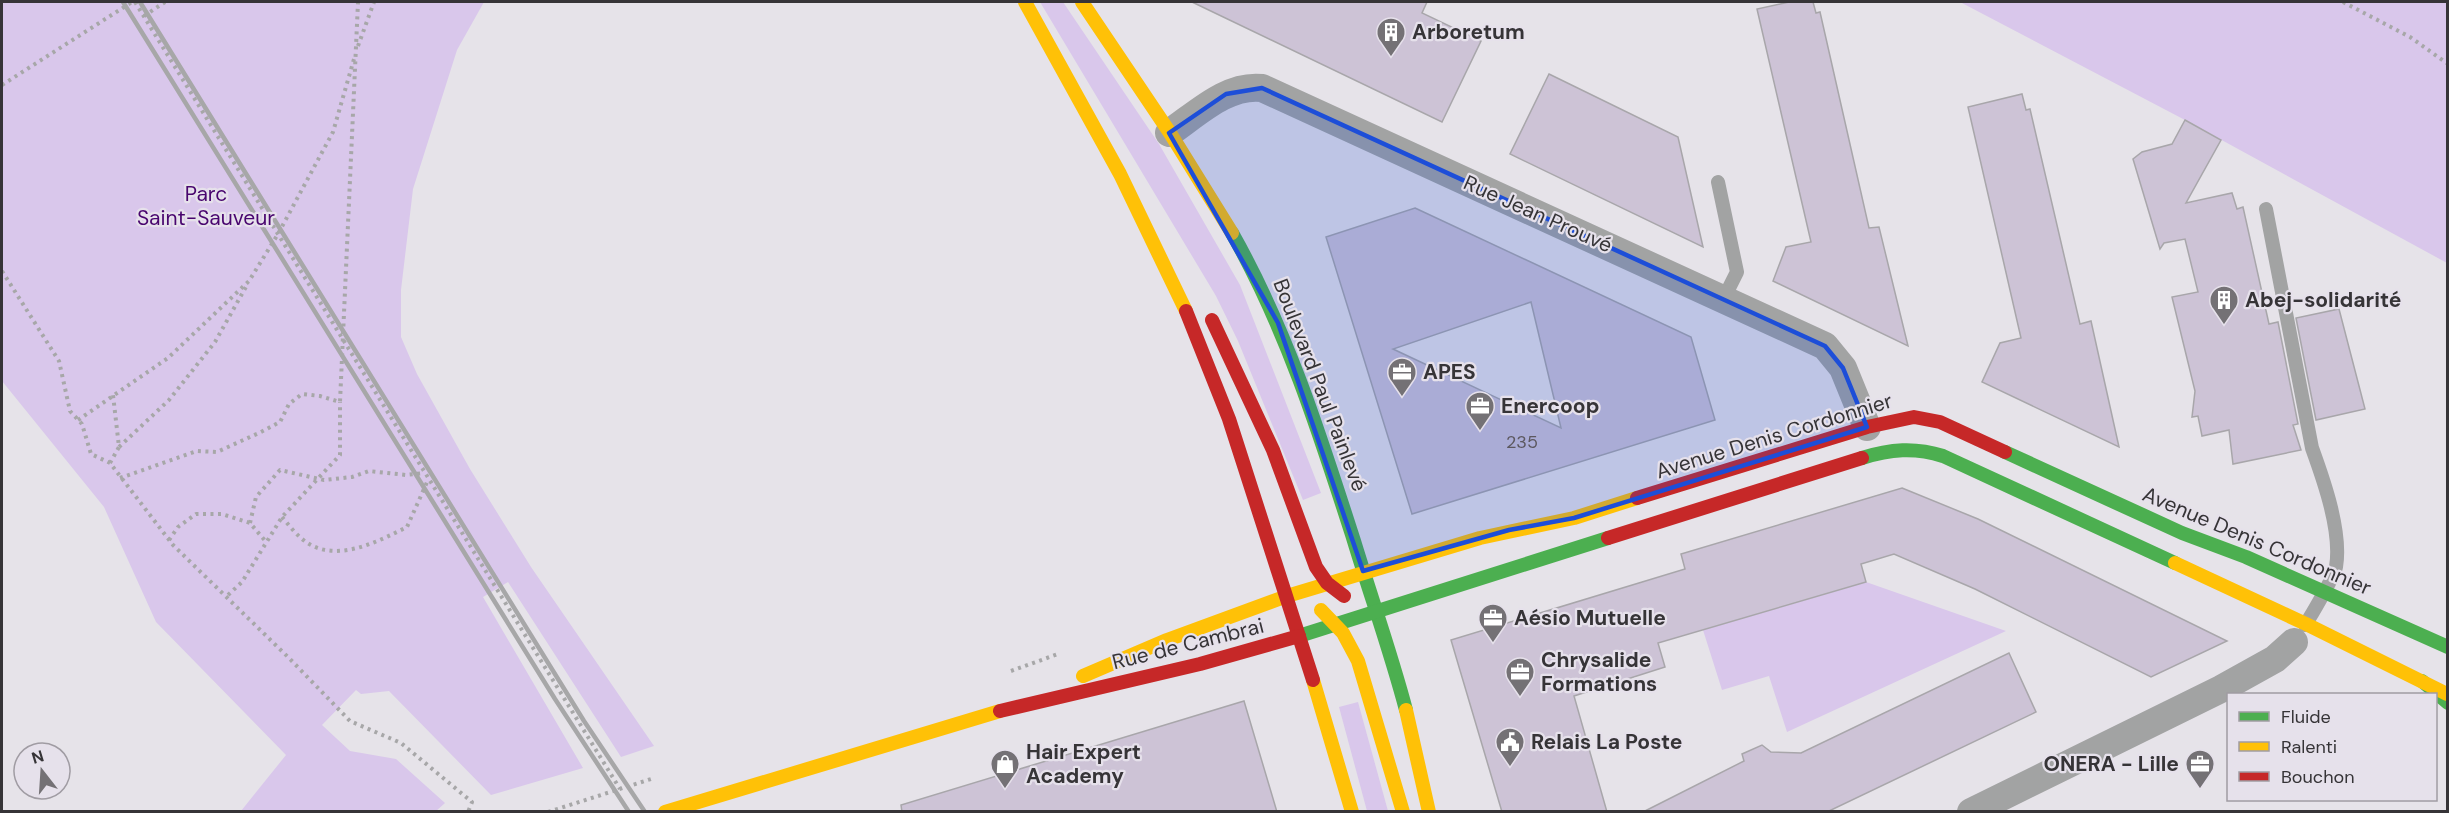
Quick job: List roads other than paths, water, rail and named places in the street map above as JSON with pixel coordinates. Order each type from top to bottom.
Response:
[{"type":"main road","points":[[1025,2],[1116,166],[1204,353],[1287,596],[1352,812]]},
{"type":"main road","name":"Boulevard Paul Painlevé","points":[[1082,2],[1169,133],[1232,234],[1278,323],[1313,417],[1401,688],[1425,785],[1429,812]]},
{"type":"main road","points":[[1116,166],[1161,228]]},
{"type":"main road","points":[[1206,307],[1273,450],[1310,554],[1327,583],[1344,596],[1377,613],[1879,453],[1909,449],[1936,453],[2300,633],[2422,681],[2448,694]]},
{"type":"main road","name":"Avenue Denis Cordonnier","points":[[1364,572],[1509,530],[1547,525],[1574,518],[1867,427],[1914,417],[1940,422],[2182,533],[2246,557],[2448,647]]},
{"type":"main road","name":"Rue de Cambrai","points":[[1007,709],[1167,640],[1287,596],[1364,572]]},
{"type":"main road","points":[[1287,596],[1313,604],[1325,612],[1337,625],[1356,658],[1395,779],[1403,812]]},
{"type":"main road","name":"Rue de Cambrai","points":[[665,812],[1007,709],[1200,664],[1377,613]]},
{"type":"main road","points":[[2422,681],[2436,693]]},
{"type":"street","name":"Rue Jean Prouvé","points":[[1169,133],[1226,94],[1250,87],[1262,88],[1825,346],[1843,369],[1867,427]]},
{"type":"street","points":[[1971,812],[2221,689],[2275,659],[2300,633]]},
{"type":"lane","points":[[1718,182],[1737,272],[1724,298]]},
{"type":"lane","points":[[2266,209],[2312,448],[2323,478],[2336,537],[2336,569],[2300,633]]},
{"type":"railway","points":[[123,2],[555,699],[629,812]]},
{"type":"railway","points":[[140,2],[584,721],[645,812]]},
{"type":"place","name":"Arboretum","points":[[1391,58]]},
{"type":"place","name":"Abej-solidarité","points":[[2224,326]]},
{"type":"place","name":"APES","points":[[1402,398]]},
{"type":"place","name":"Enercoop","points":[[1480,432]]},
{"type":"place","name":"Aésio Mutuelle","points":[[1493,644]]},
{"type":"place","name":"Chrysalide Formations","points":[[1520,698]]},
{"type":"place","name":"Relais La Poste","points":[[1510,768]]},
{"type":"place","name":"Hair Expert Academy","points":[[1005,790]]},
{"type":"place","name":"ONERA - Lille","points":[[2200,790]]},
{"type":"park label","name":"Parc Saint-Sauveur","points":[[206,206]]}]
